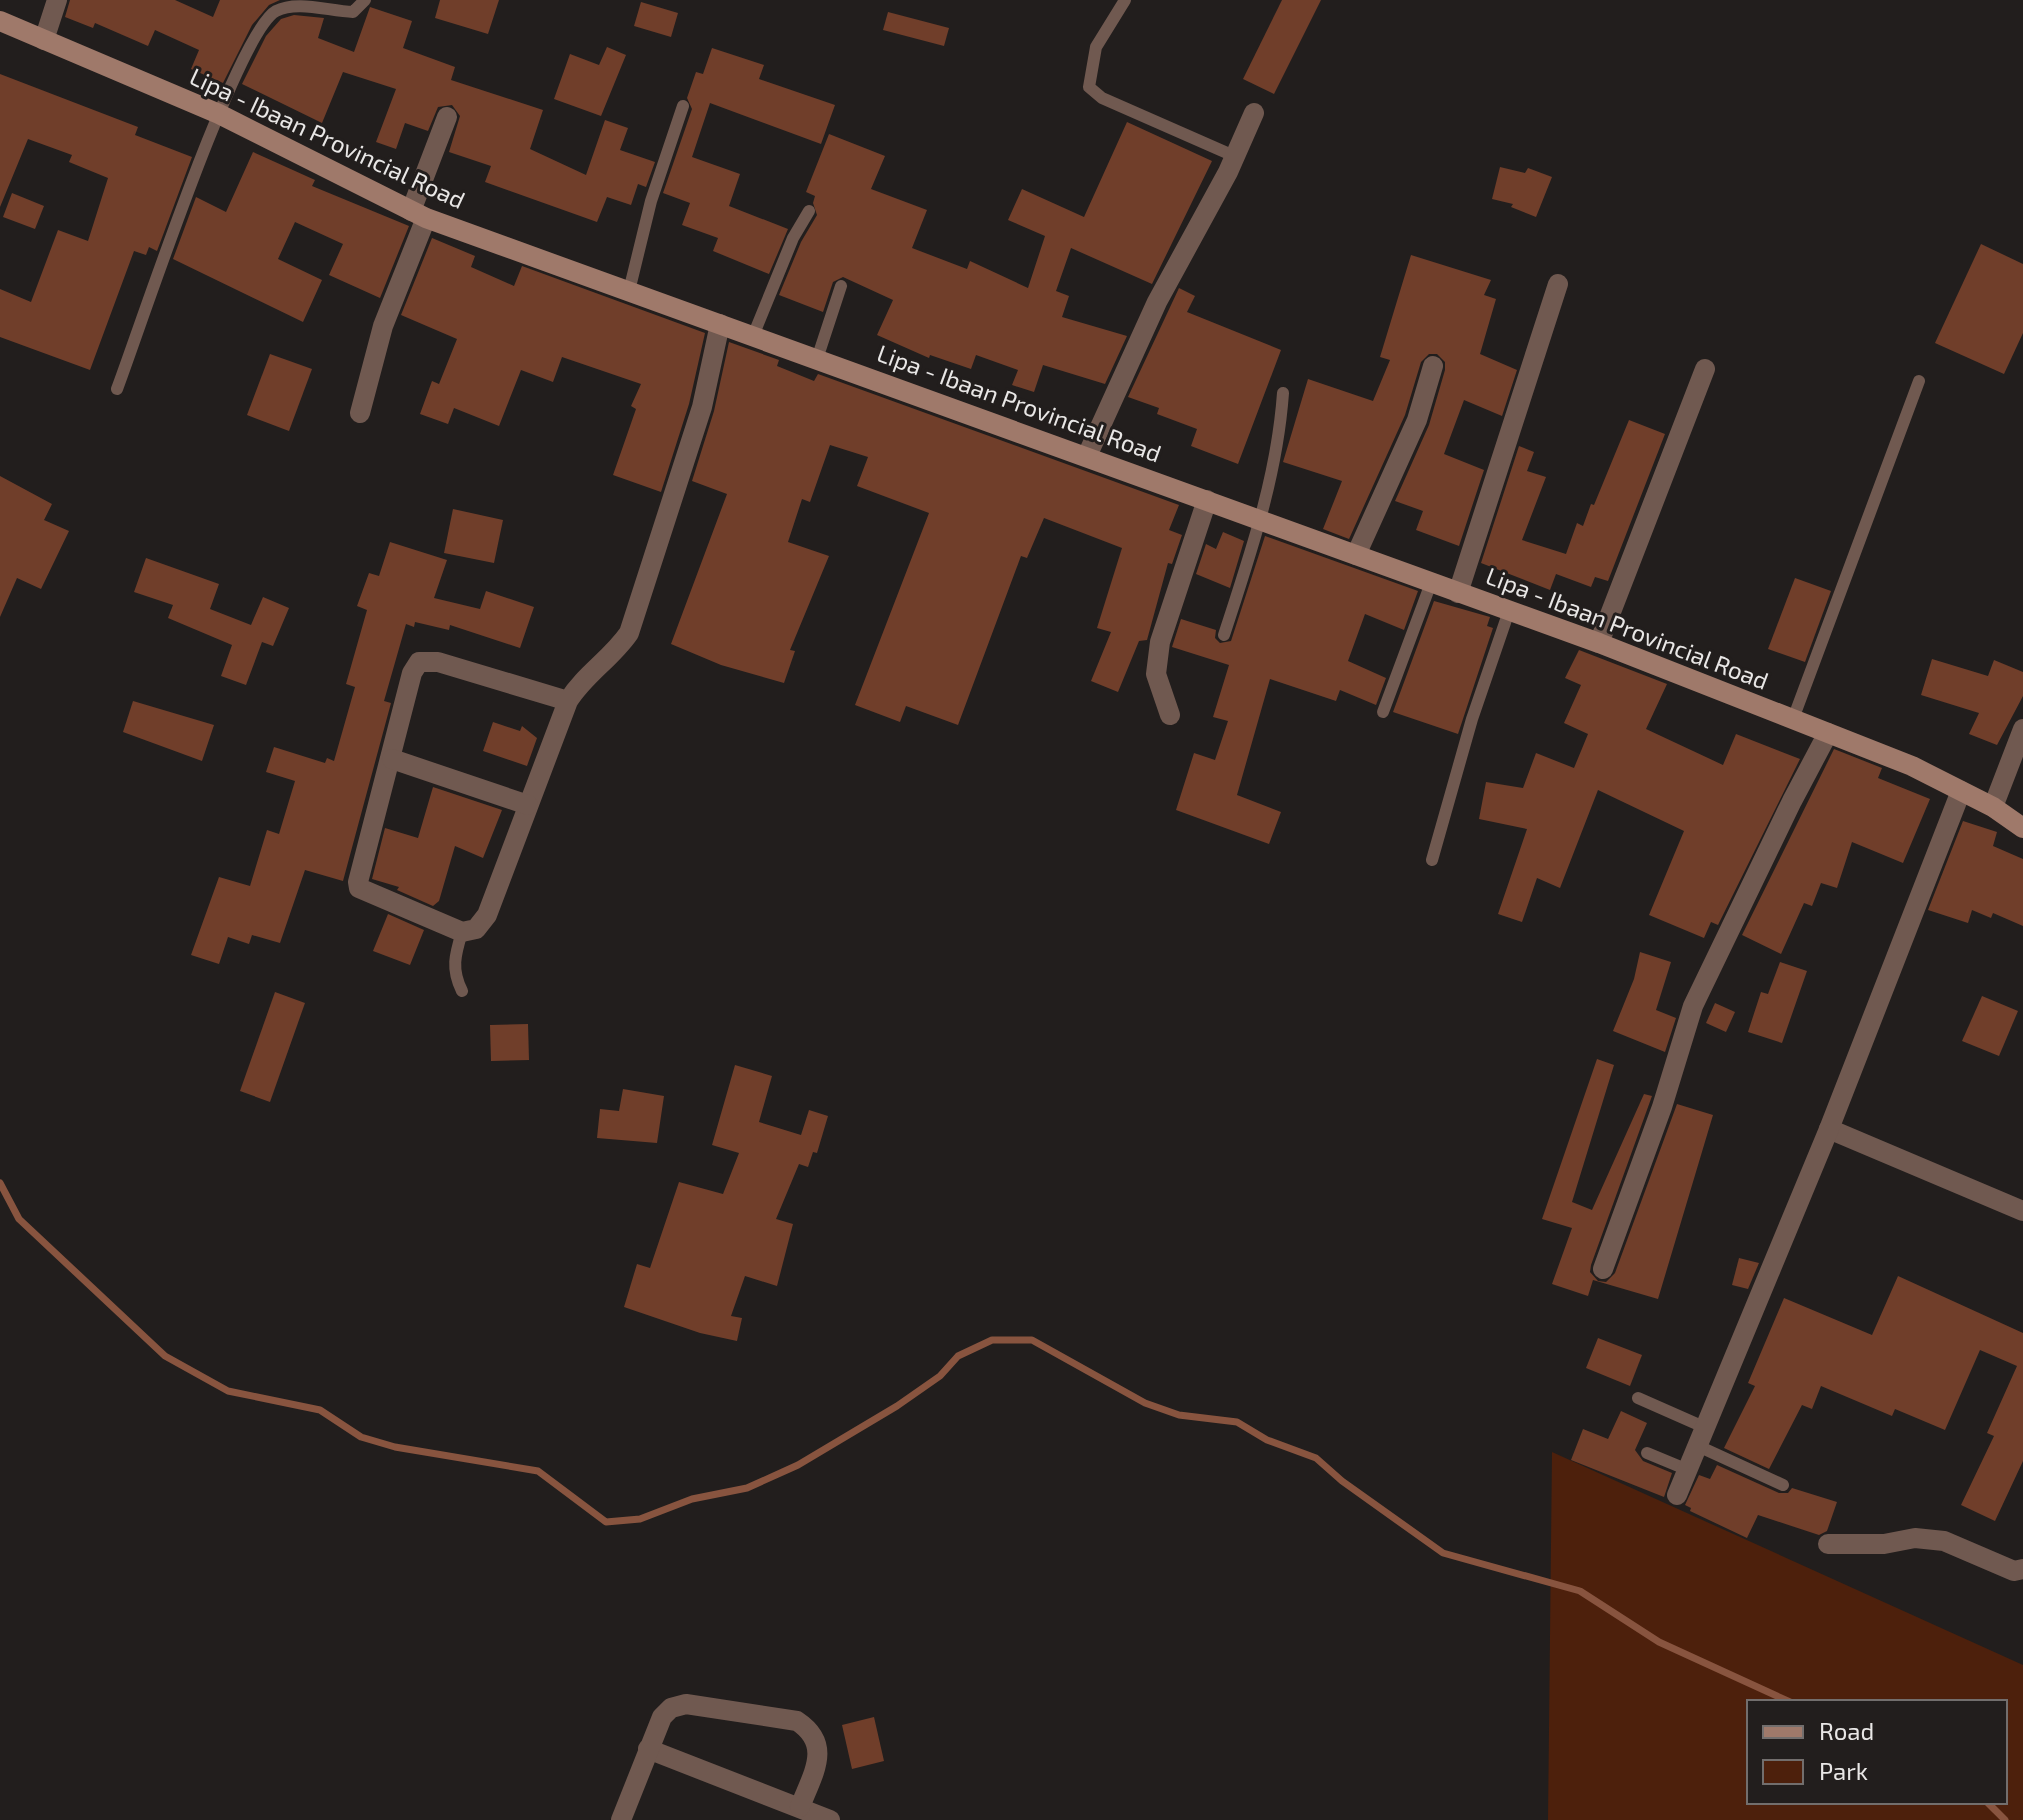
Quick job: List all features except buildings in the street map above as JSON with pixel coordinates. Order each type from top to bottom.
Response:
[{"type":"main road","name":"Lipa - Ibaan Provincial Road","points":[[0,21],[219,114],[418,215],[1599,643],[1912,766],[1993,807],[2023,828]]},
{"type":"street","points":[[44,40],[57,0]]},
{"type":"street","points":[[1087,456],[1157,302],[1254,113]]},
{"type":"street","points":[[360,413],[383,326],[447,117]]},
{"type":"street","points":[[1458,593],[1558,284]]},
{"type":"street","points":[[568,701],[438,662],[419,662],[412,673],[358,882],[359,888],[462,932],[476,929],[487,915],[568,701],[581,680],[616,651],[629,633],[702,407],[720,324]]},
{"type":"street","points":[[1356,555],[1417,420],[1433,366]]},
{"type":"street","points":[[1599,643],[1705,369]]},
{"type":"street","points":[[1170,715],[1156,674],[1160,642],[1207,500]]},
{"type":"street","points":[[1993,807],[2023,729]]},
{"type":"street","points":[[1603,1269],[1662,1107],[1693,1006],[1828,733]]},
{"type":"street","points":[[392,759],[528,805]]},
{"type":"street","points":[[1677,1495],[1829,1129],[1961,791]]},
{"type":"street","points":[[1829,1129],[2023,1211]]},
{"type":"street","points":[[1828,1544],[1884,1544],[1915,1538],[1944,1541],[2014,1571],[2023,1569]]},
{"type":"street","points":[[621,1820],[662,1717],[671,1708],[686,1704],[797,1721],[811,1730],[818,1745],[817,1761],[800,1807]]},
{"type":"street","points":[[648,1749],[830,1820]]},
{"type":"lane","points":[[117,389],[219,114],[253,38],[274,12],[298,3],[319,10],[353,12],[365,0]]},
{"type":"lane","points":[[1125,0],[1096,47],[1089,87],[1102,98],[1234,156]]},
{"type":"lane","points":[[629,291],[651,201],[683,106]]},
{"type":"lane","points":[[753,336],[793,238],[809,211]]},
{"type":"lane","points":[[817,359],[841,286]]},
{"type":"lane","points":[[1793,719],[1919,381]]},
{"type":"lane","points":[[1224,635],[1261,520],[1275,460],[1283,393]]},
{"type":"lane","points":[[1383,712],[1431,583]]},
{"type":"lane","points":[[1432,860],[1472,719],[1509,611]]},
{"type":"lane","points":[[462,932],[453,961],[454,976],[462,991]]},
{"type":"lane","points":[[1638,1398],[1783,1485]]},
{"type":"lane","points":[[1647,1453],[1688,1470]]},
{"type":"green space","points":[[1552,1452],[2023,1665],[2023,1820],[1548,1820]]},
{"type":"waterway","points":[[0,1183],[19,1219],[165,1356],[228,1391],[320,1410],[361,1437],[395,1447],[538,1471],[606,1522],[640,1519],[692,1499],[747,1488],[798,1465],[897,1406],[940,1376],[958,1356],[992,1340],[1032,1340],[1145,1403],[1179,1415],[1237,1422],[1267,1440],[1316,1458],[1342,1481],[1443,1553],[1580,1591],[1659,1642],[1786,1700]]},
{"type":"waterway","points":[[1989,1804],[2005,1820]]}]
